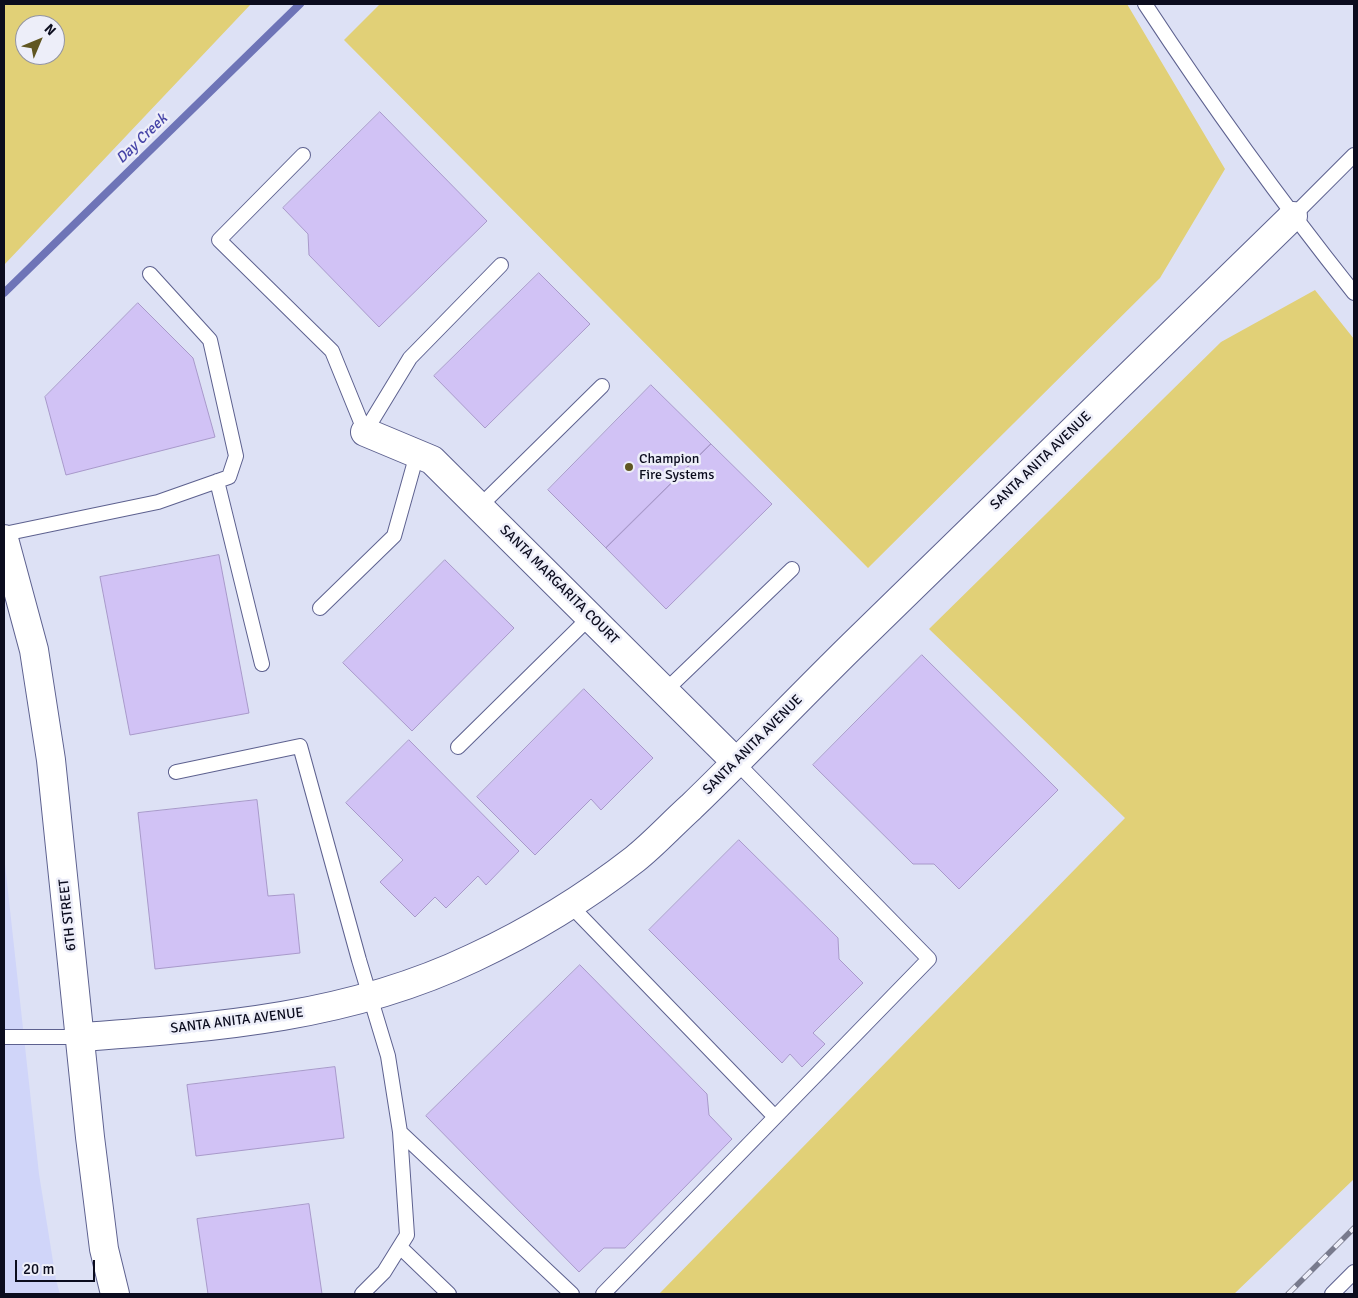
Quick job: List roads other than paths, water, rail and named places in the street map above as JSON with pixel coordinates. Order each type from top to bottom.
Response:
[{"type":"street","name":"SANTA ANITA AVENUE","points":[[80,1037],[262,1021],[369,998],[470,960],[522,934],[570,906],[639,856],[737,763],[841,657],[1293,216]]},
{"type":"street","name":"SANTA MARGARITA COURT","points":[[364,432],[432,460],[737,763]]},
{"type":"street","name":"6TH STREET","points":[[4,539],[34,650],[43,705],[51,760],[103,1240],[115,1294]]},
{"type":"lane","points":[[1145,4],[1177,53],[1293,216],[1354,293]]},
{"type":"lane","points":[[303,155],[219,240],[332,351],[364,432]]},
{"type":"lane","points":[[1293,216],[1354,155]]},
{"type":"lane","points":[[364,432],[410,358],[501,265]]},
{"type":"lane","points":[[4,534],[158,502],[229,477],[236,456],[210,340],[150,274]]},
{"type":"lane","points":[[479,507],[602,386]]},
{"type":"lane","points":[[320,608],[394,536],[417,454]]},
{"type":"lane","points":[[217,481],[262,664]]},
{"type":"lane","points":[[665,690],[792,568]]},
{"type":"lane","points":[[458,748],[590,617]]},
{"type":"lane","points":[[176,772],[300,746],[369,998],[388,1056],[400,1132],[407,1235],[384,1272],[362,1294]]},
{"type":"lane","points":[[603,1294],[929,959],[737,763]]},
{"type":"lane","points":[[570,906],[775,1117]]},
{"type":"lane","points":[[4,1037],[80,1037]]},
{"type":"lane","points":[[400,1132],[572,1294]]},
{"type":"lane","points":[[400,1247],[449,1294]]},
{"type":"lane","points":[[1332,1294],[1354,1272]]},
{"type":"waterway","name":"Day Creek","points":[[4,293],[300,4]]},
{"type":"railway","points":[[1288,1294],[1354,1228]]},
{"type":"place","name":"Champion Fire Systems","points":[[629,467]]}]
